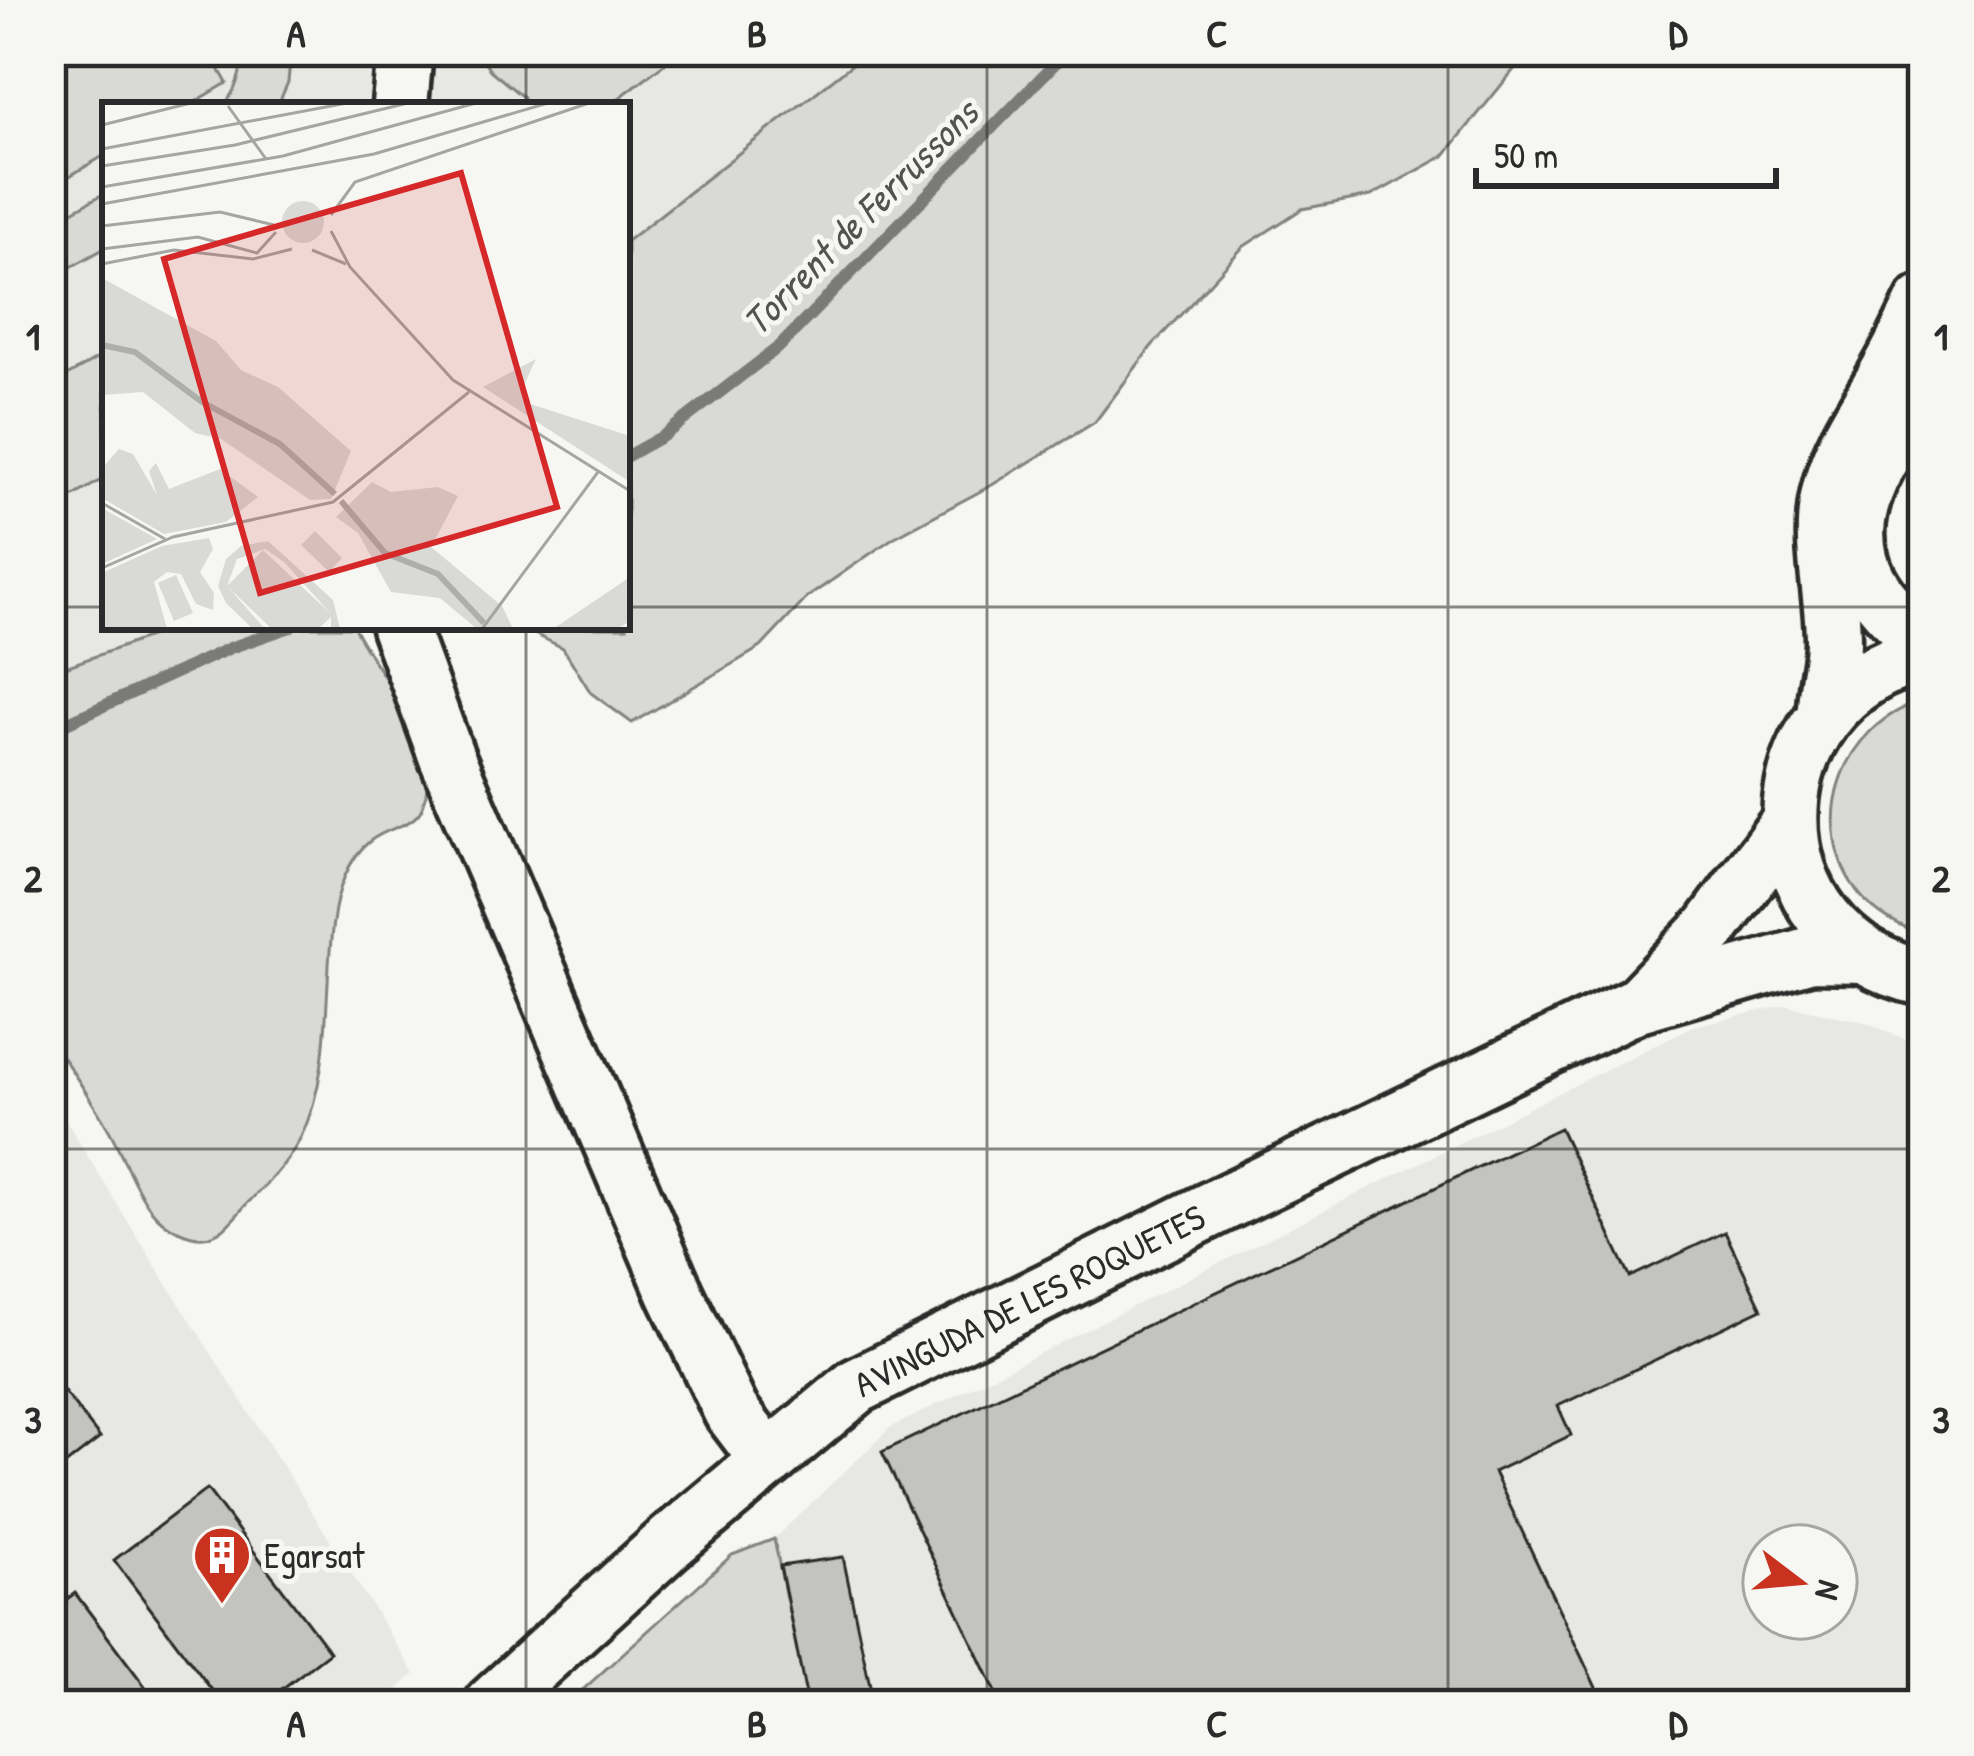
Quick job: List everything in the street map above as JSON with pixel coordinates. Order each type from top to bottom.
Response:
[{"type":"street","points":[[400,102],[405,51]]},
{"type":"street","points":[[1825,715],[1833,642],[1824,515],[1831,484],[1841,456],[1923,303]]},
{"type":"street","points":[[1923,400],[1883,452],[1867,486],[1858,518],[1858,554],[1882,604],[1923,638]]},
{"type":"street","points":[[400,630],[447,758],[675,1293],[730,1411],[768,1460]]},
{"type":"street","points":[[1923,655],[1872,674],[1825,715],[1795,773],[1789,822],[1799,874],[1815,906],[1837,933],[1864,955],[1923,978]]},
{"type":"street","name":"AVINGUDA DE LES ROQUETES","points":[[1638,1004],[1711,928],[1789,822]]},
{"type":"street","name":"AVINGUDA DE LES ROQUETES","points":[[491,1705],[669,1543],[857,1386],[1638,1004],[1810,954],[1864,955]]},
{"type":"shaded area","points":[[51,51],[897,51],[630,270],[630,102],[102,102],[102,630],[244,630],[51,785]]},
{"type":"shaded area","points":[[51,51],[209,51],[227,83],[195,102],[102,102],[102,157],[51,187]]},
{"type":"shaded area","points":[[243,51],[291,51],[288,82],[279,102],[226,102]]},
{"type":"shaded area","points":[[478,51],[681,51],[614,102],[523,102]]},
{"type":"shaded area","points":[[869,51],[1529,51],[1444,156],[1371,196],[1302,209],[1243,247],[1151,347],[1095,422],[893,538],[808,597],[761,647],[632,723],[591,693],[563,648],[526,630],[630,630],[630,239]]},
{"type":"shaded area","points":[[102,195],[102,250],[51,278],[51,223]]},
{"type":"shaded area","points":[[102,356],[102,480],[60,504],[51,488],[51,385]]},
{"type":"shaded area","points":[[169,630],[356,630],[420,740],[427,781],[422,808],[409,822],[370,841],[349,867],[340,889],[330,949],[323,1058],[301,1137],[283,1165],[228,1225],[209,1236],[174,1229],[148,1206],[106,1125],[51,1042],[51,672]]},
{"type":"shaded area","points":[[1923,701],[1923,935],[1889,920],[1861,896],[1844,869],[1835,840],[1834,810],[1840,781],[1870,731],[1894,713]]},
{"type":"shaded area","points":[[1786,1005],[1865,1022],[1923,1047],[1923,1705],[808,1705],[774,1539],[890,1428],[1693,1026]]},
{"type":"shaded area","points":[[51,1096],[415,1674],[379,1705],[51,1705]]},
{"type":"shaded area","points":[[774,1539],[808,1705],[566,1705],[732,1555]]},
{"type":"building","points":[[1560,1128],[1630,1277],[1725,1232],[1762,1309],[1558,1406],[1571,1435],[1494,1472],[1600,1696],[1582,1705],[1002,1705],[882,1452]]},
{"type":"building","points":[[51,1375],[100,1438],[51,1476]]},
{"type":"building","name":"Egarsat","points":[[207,1489],[330,1652],[261,1705],[223,1705],[114,1560]]},
{"type":"building","points":[[843,1557],[874,1705],[808,1705],[780,1566]]},
{"type":"building","points":[[75,1593],[159,1705],[51,1705],[51,1611]]},
{"type":"waterway","name":"Torrent de Ferrussons","points":[[630,454],[663,436],[780,346],[1067,51]]},
{"type":"waterway","name":"Torrent de Ferrussons","points":[[51,730],[230,648],[281,630]]},
{"type":"place","name":"Egarsat","points":[[222,1606]]}]
